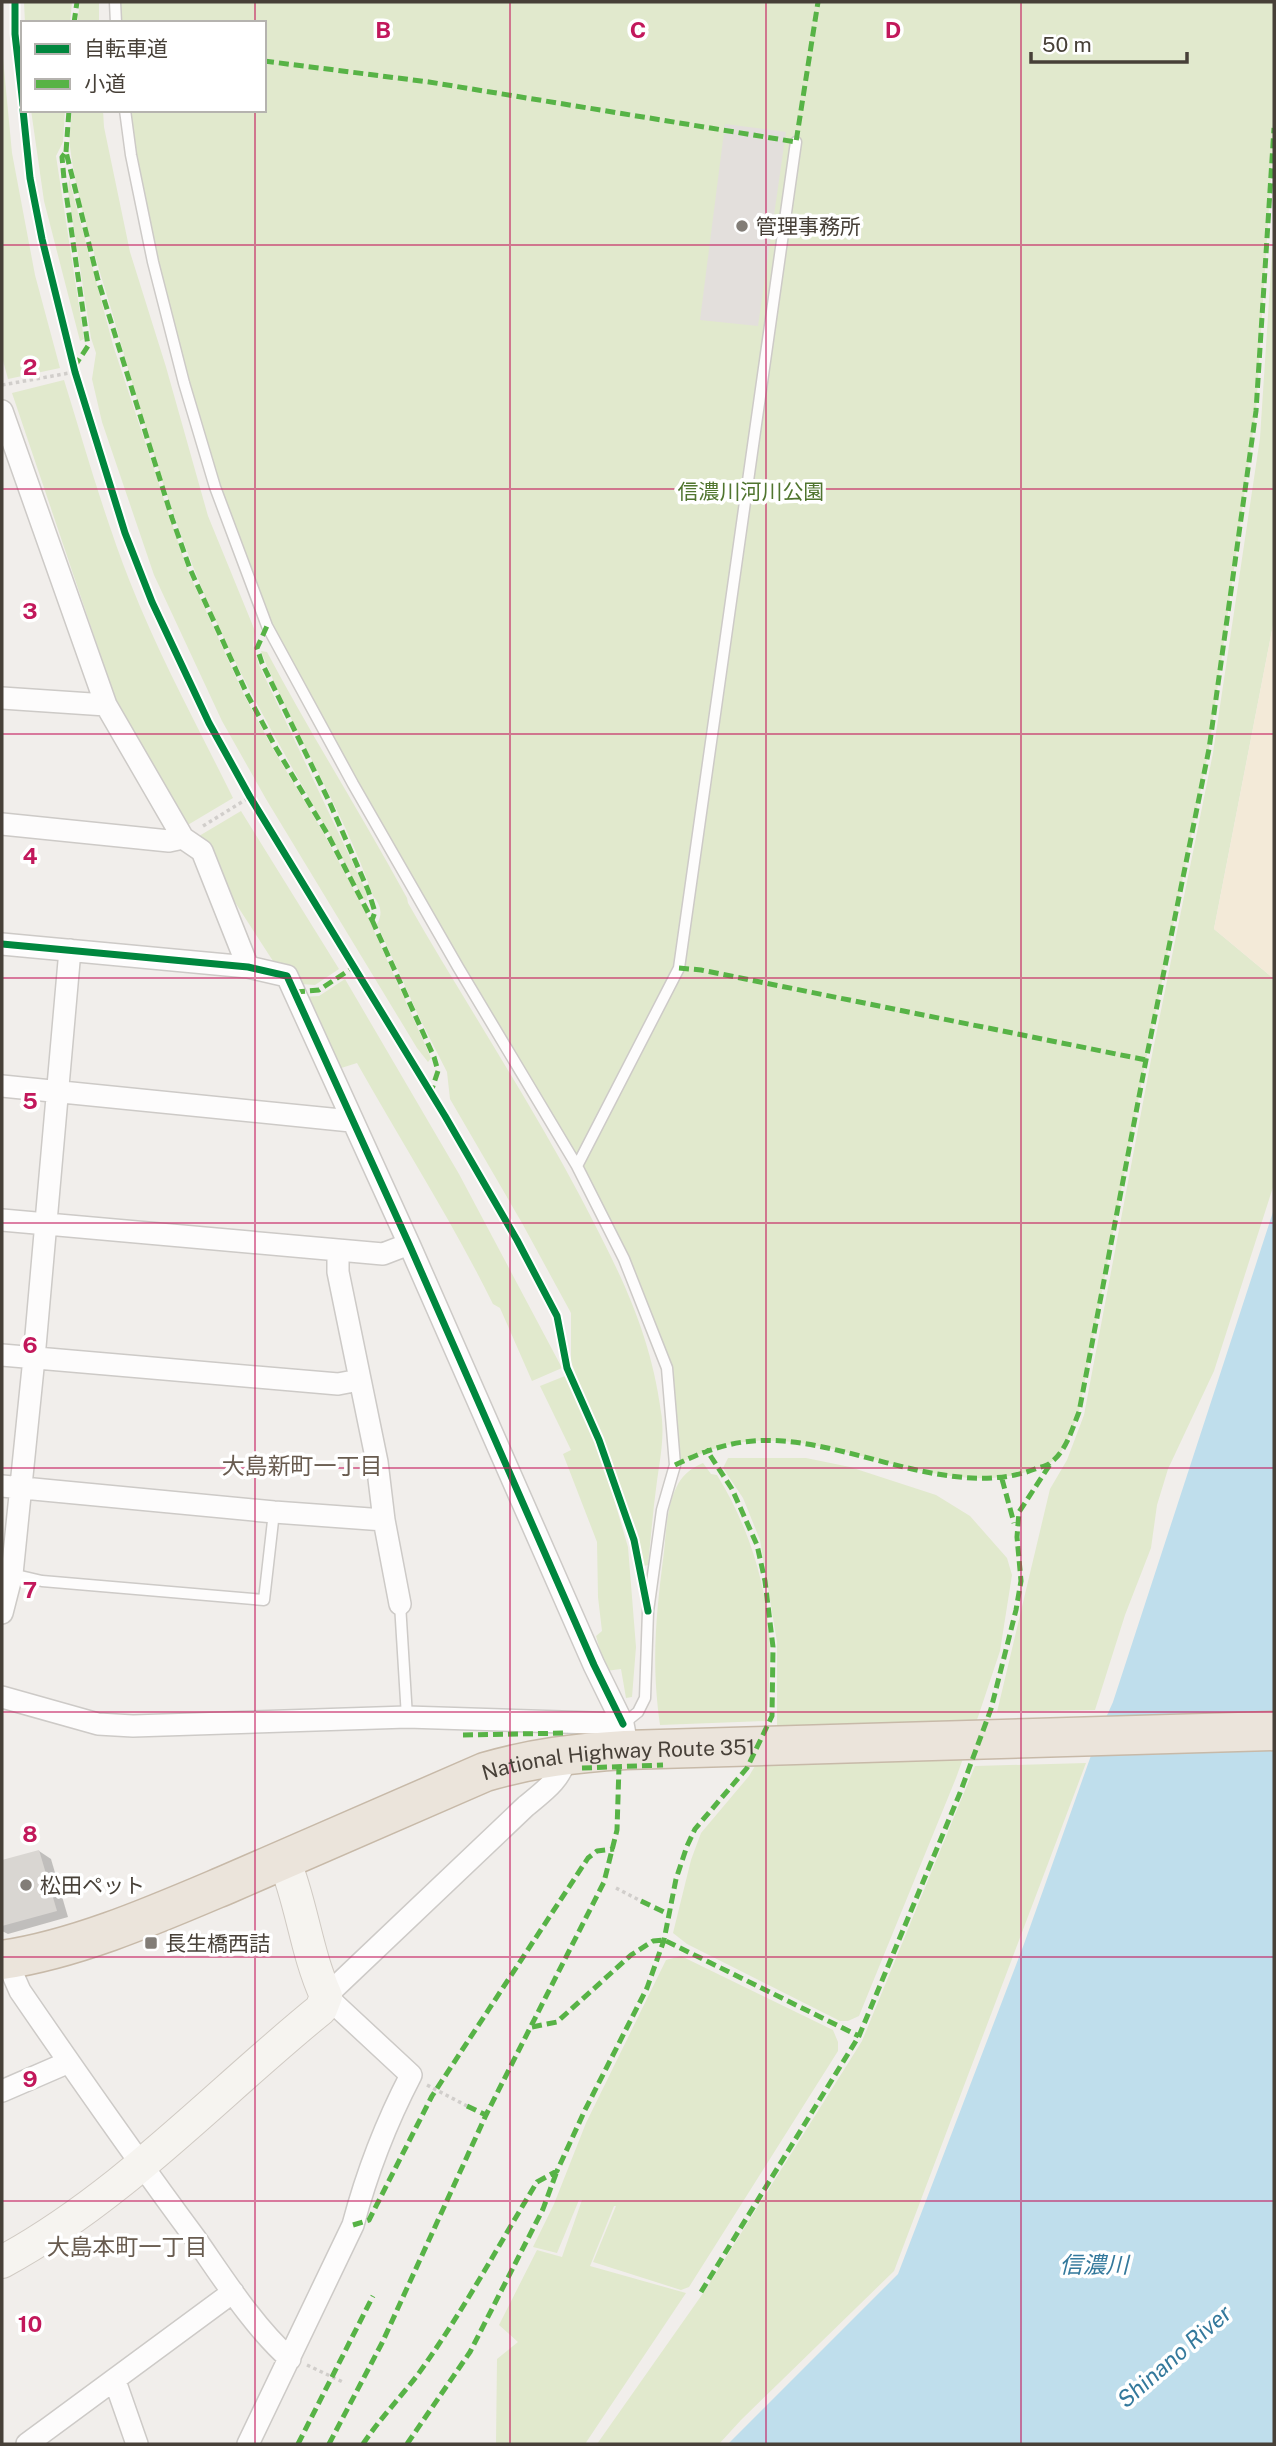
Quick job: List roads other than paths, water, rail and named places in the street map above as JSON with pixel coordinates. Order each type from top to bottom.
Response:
[{"type":"highway","name":"National Highway Route 351","points":[[4,1959],[69,1944],[153,1916],[485,1772],[524,1760],[568,1754],[624,1737],[670,1749],[1274,1731]]},
{"type":"street","points":[[2,411],[106,705],[183,838],[202,851],[248,967]]},
{"type":"street","points":[[2,698],[106,705]]},
{"type":"street","points":[[2,824],[169,841],[183,838]]},
{"type":"street","points":[[2,944],[248,967],[288,976],[351,1121],[409,1244],[624,1737],[407,1717],[133,1726],[98,1724],[2,1697]]},
{"type":"street","points":[[2,1614],[12,1574],[11,1487],[34,1358],[70,950]]},
{"type":"street","points":[[2,1086],[351,1121]]},
{"type":"street","points":[[2,1220],[383,1254],[409,1244]]},
{"type":"street","points":[[338,1250],[338,1272],[377,1462],[384,1520],[400,1604]]},
{"type":"street","points":[[2,1355],[338,1384],[359,1380]]},
{"type":"street","points":[[11,1487],[274,1513],[384,1520]]},
{"type":"street","points":[[2,2262],[69,2221],[141,2165],[321,2009],[326,1996],[549,1788],[563,1771],[568,1754]]},
{"type":"street","points":[[248,2444],[294,2360],[353,2225],[386,2123],[411,2076],[326,1996],[316,1973],[295,1891],[284,1860]]},
{"type":"street","points":[[4,1959],[20,1991],[141,2165],[233,2292],[279,2350],[294,2360]]},
{"type":"street","points":[[2,2091],[69,2062]]},
{"type":"street","points":[[27,2444],[233,2292]]},
{"type":"street","points":[[115,2381],[137,2444]]},
{"type":"lane","points":[[115,2],[116,21]]},
{"type":"lane","points":[[125,112],[131,155],[153,262],[184,383],[215,487],[267,626],[353,784],[458,967],[577,1166],[624,1259],[667,1368],[675,1465],[662,1510],[648,1611],[645,1698],[624,1737]]},
{"type":"lane","points":[[577,1166],[679,968],[796,142]]},
{"type":"lane","points":[[12,1574],[42,1581],[264,1600],[274,1513]]},
{"type":"lane","points":[[400,1604],[407,1717]]},
{"type":"water","name":"信濃川","points":[[1274,1209],[1274,2444],[728,2444],[898,2274],[1024,1944],[1099,1733],[1113,1702]]},
{"type":"place","name":"管理事務所","points":[[742,226]]},
{"type":"place","name":"松田ペット","points":[[26,1885]]},
{"type":"place","name":"長生橋西詰","points":[[151,1943]]},
{"type":"district","name":"大島新町一丁目","points":[[302,1465]]},
{"type":"district","name":"大島本町一丁目","points":[[127,2246]]},
{"type":"park label","name":"信濃川河川公園","points":[[751,491]]},
{"type":"water label","name":"Shinano River","points":[[1174,2356]]}]
